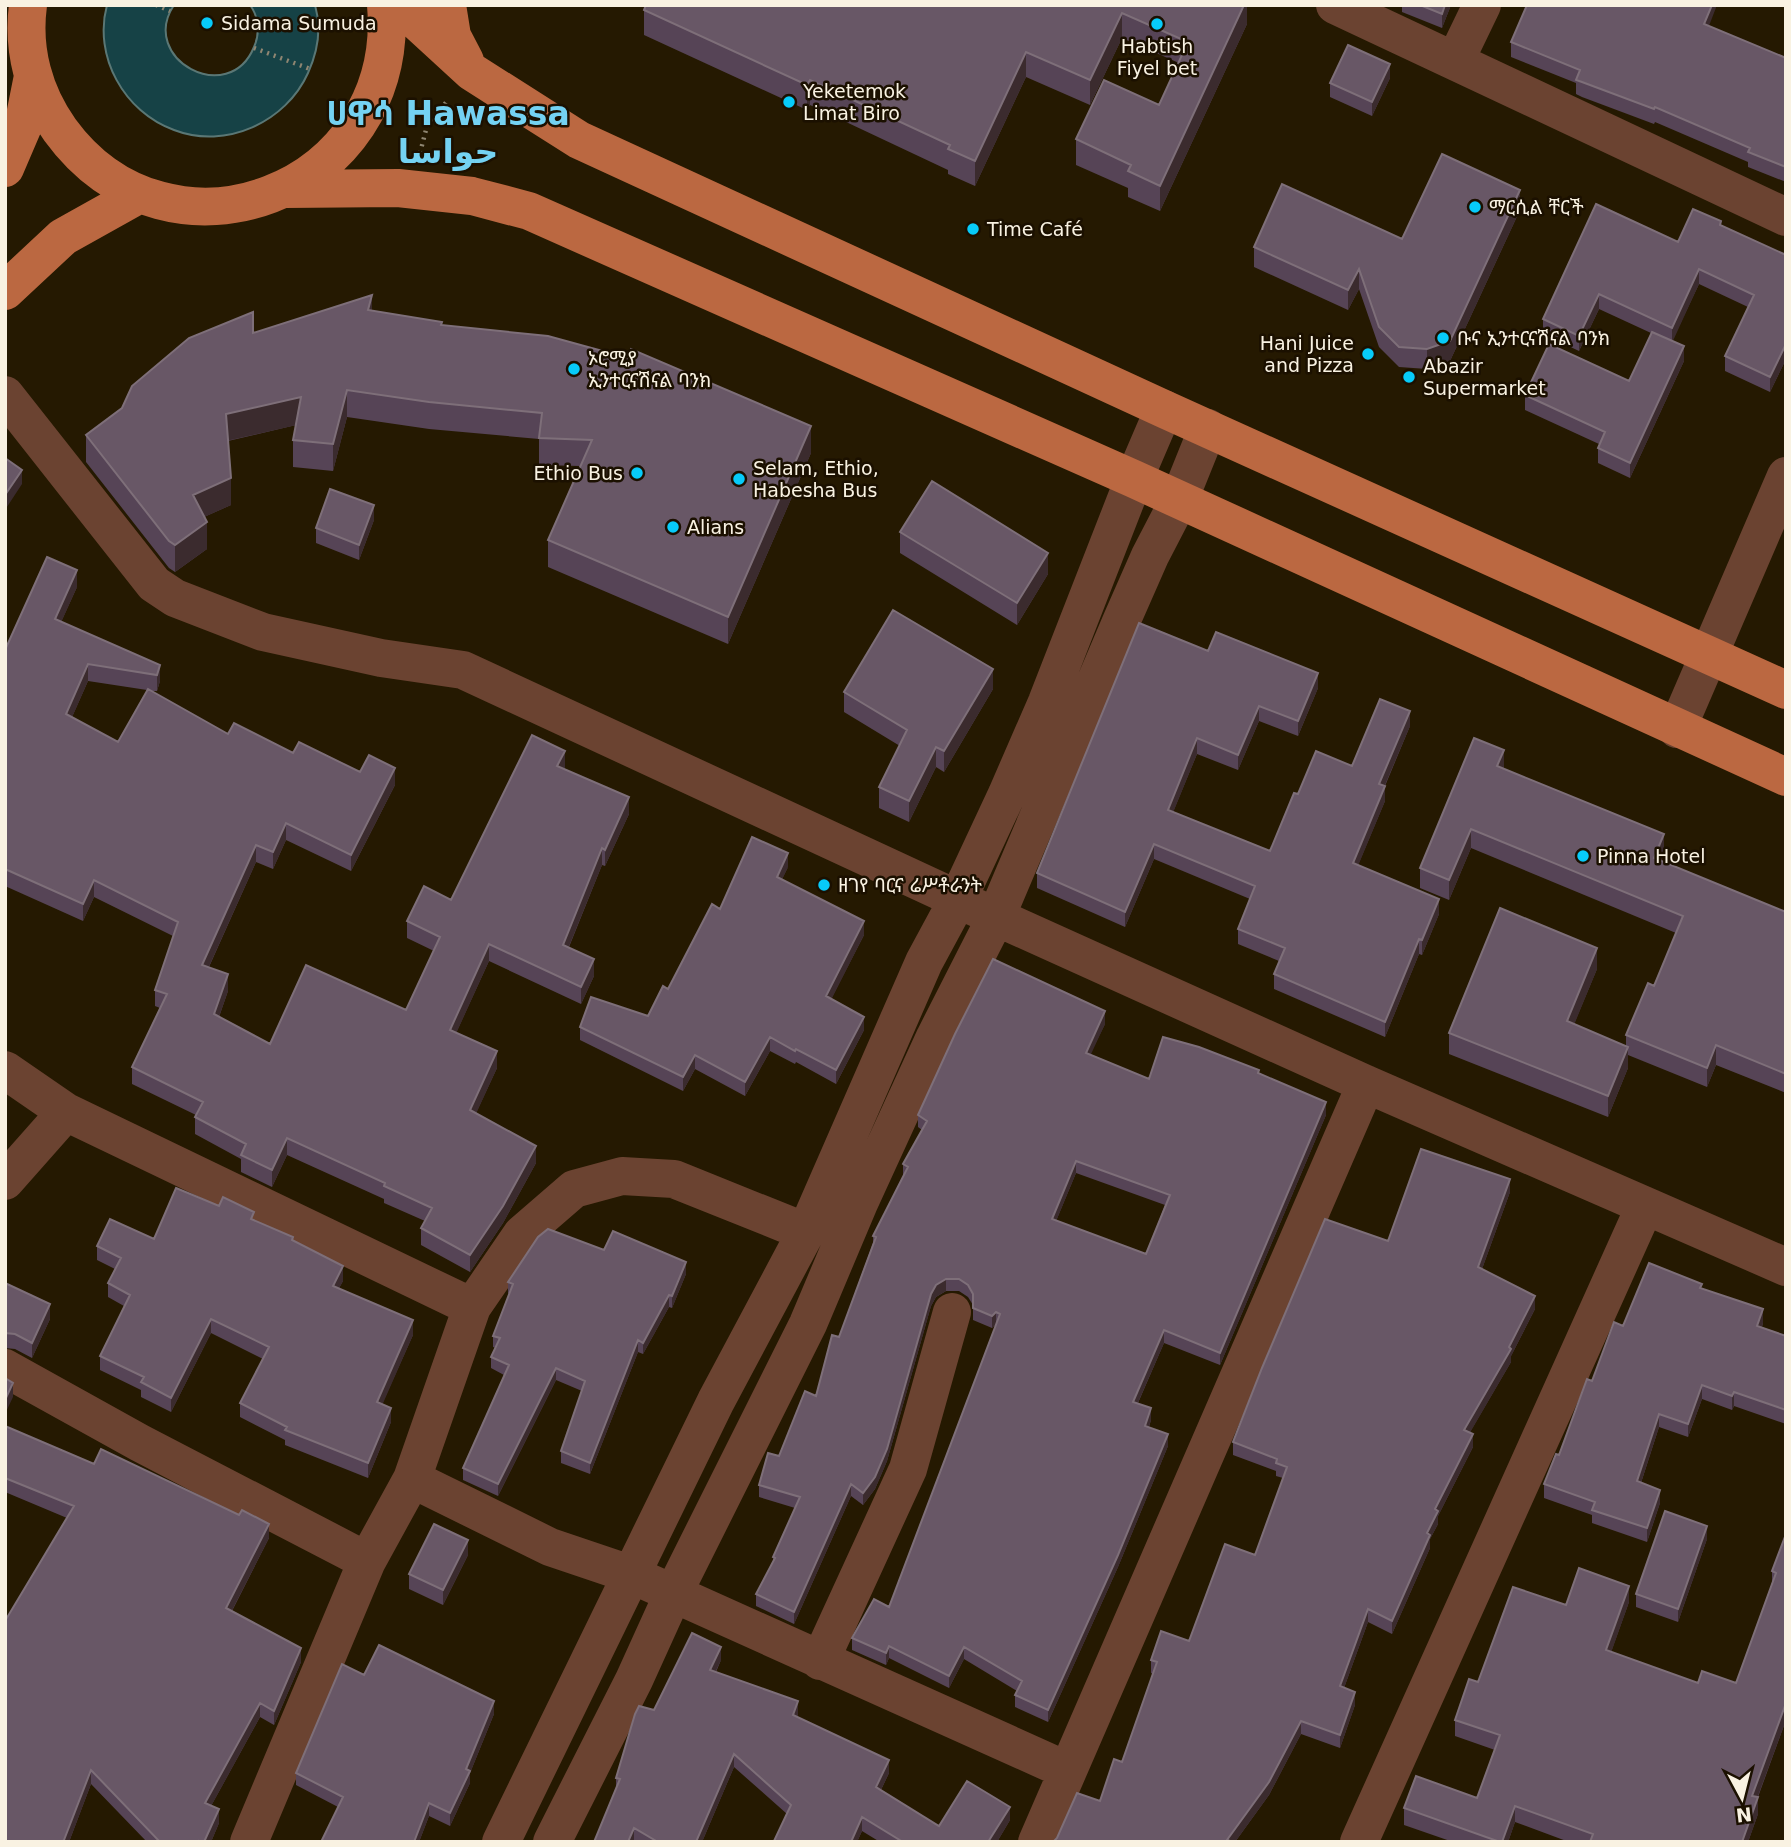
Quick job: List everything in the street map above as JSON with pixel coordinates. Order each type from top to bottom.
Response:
[{"type":"main road","points":[[28,5],[27,42],[33,76],[48,114],[73,147],[104,175],[140,194],[176,204],[213,206],[250,201],[285,189],[314,172],[339,149],[360,122],[376,93],[385,60],[388,26],[386,5]]},
{"type":"main road","points":[[399,5],[472,72],[579,140],[1164,409],[1786,690]]},
{"type":"main road","points":[[447,5],[452,36],[472,72]]},
{"type":"main road","points":[[5,168],[23,125],[33,76]]},
{"type":"main road","points":[[285,189],[412,189],[472,196],[529,211],[1134,479],[1786,777]]},
{"type":"main road","points":[[5,290],[63,237],[140,194]]},
{"type":"street","points":[[1335,5],[1786,217]]},
{"type":"street","points":[[1455,61],[1482,5]]},
{"type":"street","points":[[5,395],[154,584],[175,598],[263,632],[358,653],[463,670],[996,917],[1366,1084],[1786,1267]]},
{"type":"street","points":[[501,1842],[716,1401],[806,1232],[924,962],[958,899],[1007,794],[1047,702],[1164,409]]},
{"type":"street","points":[[552,1842],[808,1324],[859,1203],[935,1037],[996,917],[1121,622],[1208,428]]},
{"type":"street","points":[[1677,729],[1786,476]]},
{"type":"street","points":[[5,1070],[66,1112],[472,1307]]},
{"type":"street","points":[[1037,1842],[1366,1084]]},
{"type":"street","points":[[5,1181],[66,1112]]},
{"type":"street","points":[[249,1842],[367,1561],[412,1479],[472,1307],[522,1234],[574,1189],[621,1176],[674,1179],[806,1232]]},
{"type":"street","points":[[1359,1842],[1645,1206]]},
{"type":"street","points":[[820,1661],[908,1469],[952,1312]]},
{"type":"street","points":[[5,1368],[140,1443],[367,1561]]},
{"type":"street","points":[[412,1479],[550,1547],[630,1574],[1066,1770]]},
{"type":"path","points":[[156,5],[170,12]]},
{"type":"path","points":[[254,48],[310,69]]},
{"type":"path","points":[[412,189],[427,125],[472,72]]},
{"type":"water","points":[[107,5],[174,5],[166,25],[168,43],[177,58],[191,69],[208,75],[226,74],[242,65],[254,47],[258,26],[250,5],[315,5],[318,23],[316,48],[308,73],[298,90],[270,118],[233,134],[194,135],[156,122],[140,110],[116,80],[105,44]]},
{"type":"building","points":[[646,5],[1244,5],[1160,186],[1128,171],[1131,165],[1076,139],[1104,80],[1159,105],[1188,42],[1122,13],[1090,80],[1026,52],[975,161],[948,149],[950,145],[810,80],[807,85],[644,10]]},
{"type":"building","points":[[1420,5],[1445,5],[1442,14]]},
{"type":"building","points":[[1527,5],[1712,5],[1704,24],[1786,58],[1786,167],[1748,152],[1750,148],[1655,107],[1654,109],[1576,80],[1580,70],[1511,42]]},
{"type":"building","points":[[1348,45],[1390,64],[1372,102],[1330,83]]},
{"type":"building","points":[[1442,154],[1520,190],[1450,341],[1427,349],[1399,347],[1379,327],[1359,269],[1348,290],[1254,247],[1282,184],[1402,239]]},
{"type":"building","points":[[1596,204],[1678,242],[1693,209],[1721,221],[1720,225],[1786,255],[1786,344],[1770,377],[1725,356],[1754,295],[1699,269],[1672,328],[1599,294],[1579,336],[1543,319]]},
{"type":"building","points":[[372,295],[368,310],[442,322],[441,325],[548,336],[628,358],[631,349],[811,426],[728,617],[548,540],[592,440],[539,438],[542,413],[429,402],[347,390],[333,444],[293,440],[301,397],[226,414],[231,478],[193,495],[207,522],[175,545],[169,541],[86,435],[122,408],[132,386],[189,338],[253,312],[253,333]]},
{"type":"building","points":[[1652,332],[1684,346],[1630,463],[1598,448],[1605,432],[1525,395],[1549,344],[1629,381]]},
{"type":"building","points":[[5,458],[22,470],[5,495]]},
{"type":"building","points":[[932,481],[1048,553],[1017,603],[900,532]]},
{"type":"building","points":[[330,489],[374,505],[359,545],[316,528]]},
{"type":"building","points":[[47,557],[77,570],[55,619],[160,665],[157,675],[88,664],[66,714],[118,742],[148,689],[228,734],[234,723],[293,753],[299,742],[360,772],[369,755],[395,768],[351,855],[286,823],[273,852],[256,845],[202,965],[228,974],[214,1014],[270,1044],[306,965],[406,1010],[440,937],[407,921],[424,886],[451,900],[532,735],[565,751],[557,766],[629,797],[605,850],[602,848],[563,945],[594,959],[581,987],[489,944],[450,1030],[497,1051],[470,1110],[536,1146],[503,1206],[470,1255],[421,1228],[432,1208],[287,1138],[272,1170],[241,1155],[246,1144],[195,1117],[203,1102],[132,1067],[167,994],[155,990],[178,922],[94,880],[83,904],[5,869],[5,650]]},
{"type":"building","points":[[893,610],[993,669],[944,751],[936,747],[909,801],[879,787],[907,730],[844,692]]},
{"type":"building","points":[[1139,623],[1208,651],[1216,632],[1318,673],[1298,721],[1259,706],[1238,755],[1197,738],[1168,810],[1270,851],[1294,793],[1298,794],[1316,751],[1352,766],[1380,699],[1410,711],[1379,784],[1385,786],[1353,863],[1439,899],[1422,940],[1419,939],[1385,1022],[1274,974],[1285,948],[1238,929],[1255,886],[1154,844],[1125,912],[1037,873]]},
{"type":"building","points":[[1474,738],[1504,750],[1497,766],[1664,834],[1654,858],[1786,912],[1786,1074],[1716,1045],[1707,1068],[1626,1035],[1648,983],[1654,986],[1683,916],[1471,829],[1449,880],[1420,868]]},
{"type":"building","points":[[752,837],[788,853],[777,877],[864,921],[826,996],[864,1017],[836,1070],[770,1037],[745,1082],[695,1055],[683,1077],[580,1027],[591,997],[648,1016],[663,986],[668,989],[712,904],[720,909]]},
{"type":"building","points":[[1500,908],[1597,948],[1567,1021],[1628,1047],[1608,1096],[1449,1033]]},
{"type":"building","points":[[993,959],[1105,1011],[1086,1053],[1149,1079],[1163,1037],[1199,1047],[1259,1070],[1258,1073],[1326,1102],[1220,1353],[1164,1330],[1133,1402],[1151,1408],[1145,1426],[1168,1434],[1118,1555],[1048,1710],[1015,1695],[1022,1681],[964,1647],[949,1676],[889,1646],[886,1653],[852,1638],[874,1599],[889,1607],[1000,1314],[996,1312],[992,1316],[973,1308],[973,1294],[968,1285],[959,1279],[946,1279],[936,1285],[931,1294],[887,1449],[875,1477],[863,1493],[851,1484],[794,1612],[756,1594],[775,1558],[773,1557],[800,1497],[759,1485],[768,1453],[779,1456],[805,1391],[816,1396],[832,1335],[839,1337],[876,1237],[873,1236],[908,1167],[903,1164],[927,1121],[918,1115]],"holes":[[[1076,1161],[1170,1195],[1146,1254],[1052,1219]]]},
{"type":"building","points":[[1421,1149],[1510,1179],[1478,1267],[1535,1296],[1509,1347],[1511,1349],[1464,1430],[1473,1434],[1435,1509],[1438,1511],[1427,1533],[1430,1535],[1392,1621],[1368,1609],[1340,1686],[1355,1692],[1340,1735],[1301,1721],[1269,1782],[1227,1840],[1233,1842],[1053,1842],[1077,1793],[1100,1801],[1114,1759],[1122,1762],[1157,1662],[1151,1660],[1161,1631],[1189,1641],[1225,1544],[1255,1555],[1287,1467],[1276,1463],[1277,1459],[1233,1442],[1325,1219],[1388,1241]]},
{"type":"building","points":[[176,1188],[219,1206],[223,1197],[254,1212],[251,1219],[293,1237],[292,1240],[343,1266],[333,1286],[413,1320],[377,1402],[391,1408],[368,1463],[285,1430],[287,1427],[240,1403],[269,1347],[211,1319],[171,1398],[141,1382],[144,1377],[100,1356],[130,1295],[108,1283],[121,1258],[97,1246],[110,1219],[154,1239]]},
{"type":"building","points":[[548,1229],[604,1250],[613,1231],[686,1262],[672,1296],[669,1295],[643,1343],[638,1340],[590,1463],[561,1451],[585,1381],[556,1368],[498,1484],[463,1468],[509,1365],[491,1357],[500,1338],[493,1336],[513,1284],[508,1282],[538,1237]]},
{"type":"building","points":[[1649,1263],[1702,1284],[1700,1288],[1763,1309],[1757,1326],[1786,1336],[1786,1410],[1734,1392],[1732,1396],[1702,1385],[1688,1424],[1659,1414],[1637,1481],[1660,1490],[1647,1528],[1592,1510],[1595,1502],[1544,1484],[1556,1454],[1559,1455],[1587,1379],[1592,1381],[1614,1322],[1623,1326]]},
{"type":"building","points":[[5,1283],[50,1304],[32,1343],[15,1334],[5,1333]]},
{"type":"building","points":[[5,1378],[13,1383],[5,1400]]},
{"type":"building","points":[[5,1426],[94,1464],[101,1449],[239,1515],[242,1510],[269,1524],[226,1608],[301,1648],[274,1711],[260,1703],[205,1803],[219,1809],[204,1842],[160,1842],[91,1770],[62,1842],[5,1842],[5,1621],[74,1506],[5,1478]]},
{"type":"building","points":[[1665,1511],[1707,1526],[1678,1609],[1636,1594]]},
{"type":"building","points":[[434,1524],[468,1540],[443,1590],[409,1574]]},
{"type":"building","points":[[1786,1534],[1786,1703],[1752,1796],[1758,1797],[1742,1842],[1590,1842],[1593,1834],[1515,1806],[1500,1842],[1404,1808],[1416,1776],[1477,1798],[1500,1735],[1455,1720],[1469,1679],[1478,1682],[1513,1587],[1566,1605],[1579,1568],[1629,1586],[1606,1650],[1698,1683],[1702,1671],[1736,1683],[1776,1573],[1772,1571]]},
{"type":"building","points":[[692,1633],[721,1647],[710,1670],[798,1701],[793,1715],[889,1760],[876,1787],[939,1826],[967,1781],[1010,1807],[988,1842],[903,1842],[862,1817],[851,1842],[776,1842],[774,1841],[791,1805],[734,1754],[696,1842],[658,1842],[634,1828],[628,1842],[594,1842],[620,1779],[616,1778],[635,1714],[639,1706],[654,1710]]},
{"type":"building","points":[[379,1645],[494,1701],[466,1769],[470,1771],[450,1813],[429,1803],[414,1842],[321,1842],[343,1797],[296,1773],[342,1664],[364,1675]]},
{"type":"place","name":"Sidama Sumuda","points":[[207,23]]},
{"type":"place","name":"Habtish Fiyel bet","points":[[1157,24]]},
{"type":"place","name":"Yeketemok Limat Biro","points":[[789,102]]},
{"type":"place","name":"ማርሲል ቸርች","points":[[1475,207]]},
{"type":"place","name":"Time Café","points":[[973,229]]},
{"type":"place","name":"ቡና ኢንተርናሽናል ባንክ","points":[[1443,338]]},
{"type":"place","name":"Hani Juice and Pizza","points":[[1368,354]]},
{"type":"place","name":"ኦሮሚያ ኢንተርናሽናል ባንክ","points":[[574,369]]},
{"type":"place","name":"Abazir Supermarket","points":[[1409,377]]},
{"type":"place","name":"Ethio Bus","points":[[637,473]]},
{"type":"place","name":"Selam, Ethio, Habesha Bus","points":[[739,479]]},
{"type":"place","name":"Alians","points":[[673,527]]},
{"type":"place","name":"Pinna Hotel","points":[[1583,856]]},
{"type":"place","name":"ዘገየ ባርና ሬሥቶራንት","points":[[824,885]]},
{"type":"district","name":"ሀዋሳ Hawassa حواسا","points":[[448,132]]}]
